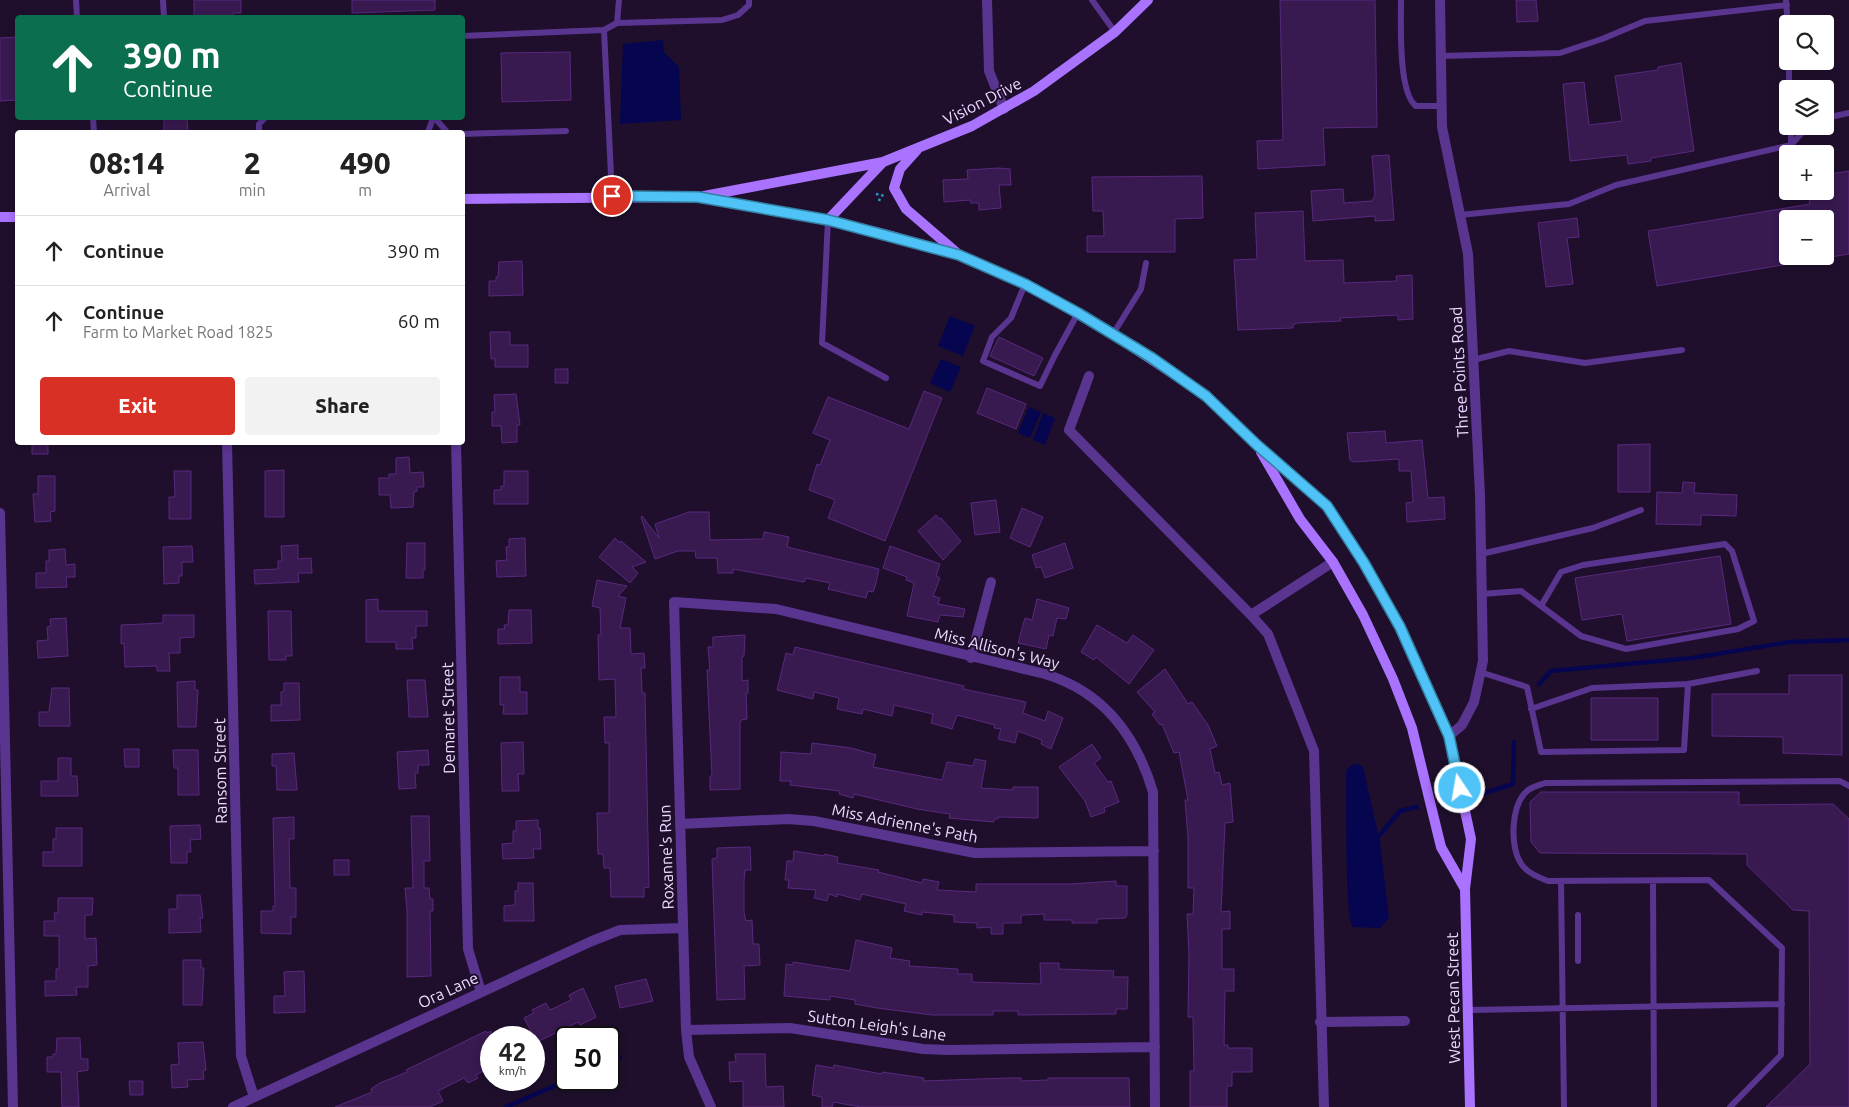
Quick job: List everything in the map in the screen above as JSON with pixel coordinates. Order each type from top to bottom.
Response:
[{"type":"main road","name":"Vision Drive","points":[[828,220],[883,162],[972,126],[1004,109],[1070,66],[1115,32],[1148,0]]},
{"type":"main road","points":[[918,148],[900,170],[894,188],[906,209],[959,255]]},
{"type":"main road","points":[[465,199],[612,196],[698,197],[883,162]]},
{"type":"main road","name":"West Pecan Street","points":[[698,197],[828,220],[959,255],[1025,284],[1113,334],[1206,396],[1257,445],[1327,506],[1364,563],[1400,627],[1449,736],[1471,838],[1465,889],[1470,1010],[1470,1107]]},
{"type":"main road","points":[[0,218],[15,217]]},
{"type":"main road","name":"West Pecan Street","points":[[1257,445],[1300,519],[1333,562],[1363,614],[1393,679],[1412,728],[1441,848],[1465,889]]},
{"type":"street","points":[[988,0],[989,70],[1004,109]]},
{"type":"street","name":"Three Points Road","points":[[1440,0],[1442,127],[1468,254],[1481,554],[1483,661],[1474,702],[1462,725],[1449,736]]},
{"type":"street","points":[[1088,376],[1069,430],[1268,634],[1314,751],[1320,1022],[1324,1107]]},
{"type":"street","name":"Ransom Street","points":[[227,445],[241,1056],[254,1097]]},
{"type":"street","name":"Demaret Street","points":[[456,445],[468,950],[481,992]]},
{"type":"street","points":[[0,513],[13,1107]]},
{"type":"street","points":[[1251,615],[1333,562]]},
{"type":"street","points":[[971,658],[991,582]]},
{"type":"street","name":"Miss Allison's Way","points":[[674,602],[776,609],[1063,680],[1099,702],[1111,714],[1132,740],[1145,765],[1153,792],[1155,1107]]},
{"type":"street","name":"Roxanne's Run","points":[[674,602],[686,1030],[689,1057],[711,1107]]},
{"type":"street","name":"Miss Adrienne's Path","points":[[680,824],[788,819],[814,821],[975,853],[1154,851]]},
{"type":"street","name":"Ora Lane","points":[[233,1107],[620,930],[684,928]]},
{"type":"street","points":[[1320,1022],[1405,1021]]},
{"type":"street","name":"Sutton Leigh's Lane","points":[[686,1030],[790,1028],[949,1050],[1154,1047]]},
{"type":"lane","points":[[76,0],[77,15]]},
{"type":"lane","points":[[163,0],[164,15]]},
{"type":"lane","points":[[617,23],[619,0]]},
{"type":"lane","points":[[465,36],[604,30],[617,23],[722,20],[744,11],[749,5],[749,0]]},
{"type":"lane","points":[[1092,0],[1115,32]]},
{"type":"lane","points":[[1401,0],[1401,37],[1407,94],[1416,106],[1442,106]]},
{"type":"lane","points":[[1441,56],[1560,53],[1602,39],[1644,21],[1787,3]]},
{"type":"lane","points":[[604,30],[612,196]]},
{"type":"lane","points":[[1834,116],[1849,113]]},
{"type":"lane","points":[[436,120],[445,130]]},
{"type":"lane","points":[[465,134],[566,131]]},
{"type":"lane","points":[[1790,135],[1791,145]]},
{"type":"lane","points":[[1791,145],[1800,135]]},
{"type":"lane","points":[[1460,215],[1569,204],[1616,185],[1779,148]]},
{"type":"lane","points":[[828,220],[822,343],[886,378]]},
{"type":"lane","points":[[1113,334],[1141,289],[1146,264]]},
{"type":"lane","points":[[1025,284],[1011,318],[992,337],[983,361],[1040,386],[1054,354],[1078,313]]},
{"type":"lane","points":[[1473,360],[1508,351],[1586,363],[1682,350]]},
{"type":"lane","points":[[1481,554],[1593,528],[1641,510]]},
{"type":"lane","points":[[1482,594],[1521,591],[1541,606],[1581,636],[1626,649],[1738,629],[1754,620],[1732,551],[1725,544],[1583,565],[1561,572],[1541,606]]},
{"type":"lane","points":[[1531,709],[1592,688],[1688,684],[1757,671]]},
{"type":"lane","points":[[1480,672],[1527,687],[1541,752],[1684,750],[1688,684]]},
{"type":"lane","points":[[1730,1107],[1781,1055],[1782,948],[1709,880],[1561,882],[1548,881],[1533,875],[1521,864],[1513,842],[1515,811],[1527,791],[1545,783],[1840,781],[1849,786]]},
{"type":"lane","points":[[1653,881],[1654,1107]]},
{"type":"lane","points":[[1561,882],[1564,1107]]},
{"type":"lane","points":[[1578,915],[1578,961]]},
{"type":"lane","points":[[1470,1010],[1782,1004]]},
{"type":"path","points":[[876,194],[886,197]]},
{"type":"path","points":[[880,201],[881,195]]},
{"type":"shaded area","points":[[663,40],[664,52],[679,67],[681,120],[620,124],[623,44]]},
{"type":"shaded area","points":[[950,316],[975,326],[963,356],[938,346]]},
{"type":"shaded area","points":[[941,359],[961,367],[950,392],[930,383]]},
{"type":"shaded area","points":[[1029,407],[1041,412],[1030,438],[1018,433]]},
{"type":"shaded area","points":[[1043,413],[1055,418],[1045,445],[1033,440]]},
{"type":"shaded area","points":[[1359,764],[1363,767],[1380,842],[1389,918],[1380,928],[1353,927],[1350,917],[1347,878],[1346,771],[1351,765]]},
{"type":"building","points":[[194,0],[241,0],[241,13],[233,13],[233,15],[194,15]]},
{"type":"building","points":[[352,0],[435,0],[435,10],[352,13]]},
{"type":"building","points":[[1280,0],[1375,0],[1377,127],[1323,128],[1325,165],[1258,169],[1257,141],[1283,140]]},
{"type":"building","points":[[1516,0],[1536,0],[1538,21],[1517,22]]},
{"type":"building","points":[[15,37],[15,100],[0,101],[0,38]]},
{"type":"building","points":[[570,52],[571,100],[502,102],[501,53]]},
{"type":"building","points":[[1681,63],[1694,151],[1651,158],[1651,161],[1628,164],[1627,155],[1570,161],[1563,84],[1584,82],[1589,125],[1622,121],[1615,76],[1658,70],[1658,67]]},
{"type":"building","points":[[164,120],[187,120],[188,130],[164,130]]},
{"type":"building","points":[[1389,155],[1394,220],[1375,221],[1375,216],[1313,221],[1311,191],[1343,189],[1344,203],[1372,201],[1375,195],[1372,156]]},
{"type":"building","points":[[1010,169],[1011,185],[999,185],[1001,208],[979,210],[979,203],[971,203],[970,200],[944,202],[943,180],[968,179],[967,170]]},
{"type":"building","points":[[1849,171],[1849,254],[1834,256],[1834,210],[1779,210],[1779,265],[1782,265],[1657,286],[1648,231],[1810,204],[1809,200],[1834,200],[1834,174]]},
{"type":"building","points":[[1202,176],[1203,218],[1175,219],[1175,252],[1087,252],[1087,236],[1104,236],[1103,211],[1093,211],[1092,177]]},
{"type":"building","points":[[1303,211],[1305,261],[1343,260],[1344,283],[1397,281],[1396,276],[1412,275],[1413,319],[1398,320],[1398,315],[1340,318],[1341,321],[1297,323],[1293,325],[1293,328],[1238,330],[1234,260],[1257,259],[1255,213]]},
{"type":"building","points":[[1577,218],[1579,237],[1567,238],[1573,284],[1546,287],[1538,223]]},
{"type":"building","points":[[522,261],[523,295],[489,296],[489,281],[496,281],[499,262]]},
{"type":"building","points":[[490,332],[510,332],[510,345],[528,345],[528,367],[495,367],[495,358],[491,359]]},
{"type":"building","points":[[999,337],[1043,358],[1034,376],[990,356]]},
{"type":"building","points":[[555,369],[568,369],[568,383],[555,383]]},
{"type":"building","points":[[987,388],[1026,404],[1016,429],[977,413]]},
{"type":"building","points":[[924,391],[942,398],[885,541],[828,518],[835,500],[809,490],[817,464],[820,465],[830,440],[813,433],[828,397],[909,429]]},
{"type":"building","points":[[516,394],[520,425],[517,425],[517,442],[502,443],[501,426],[492,426],[492,412],[495,412],[494,395]]},
{"type":"building","points":[[1385,431],[1386,443],[1422,440],[1428,498],[1444,497],[1445,519],[1407,522],[1406,503],[1413,502],[1411,471],[1399,471],[1399,459],[1353,462],[1350,460],[1347,433]]},
{"type":"building","points":[[1650,444],[1650,492],[1618,492],[1618,445]]},
{"type":"building","points":[[32,445],[48,445],[48,454],[32,454]]},
{"type":"building","points":[[409,457],[410,473],[423,472],[424,487],[417,487],[417,491],[414,492],[413,507],[391,508],[390,495],[379,495],[379,478],[389,478],[389,474],[396,474],[396,458]]},
{"type":"building","points":[[284,470],[284,517],[265,517],[265,471]]},
{"type":"building","points":[[174,471],[191,471],[191,519],[169,519],[169,497],[175,497]]},
{"type":"building","points":[[504,471],[528,471],[528,504],[494,504],[494,490],[501,490],[501,486],[504,486]]},
{"type":"building","points":[[38,476],[55,476],[55,511],[50,512],[51,521],[35,522],[33,494],[38,494]]},
{"type":"building","points":[[1683,482],[1695,483],[1694,493],[1737,495],[1736,516],[1701,515],[1701,525],[1656,524],[1657,492],[1682,493]]},
{"type":"building","points":[[996,500],[1000,532],[975,535],[971,503]]},
{"type":"building","points":[[1022,508],[1043,517],[1030,547],[1010,538]]},
{"type":"building","points":[[689,512],[709,512],[710,540],[763,539],[764,532],[789,537],[787,547],[879,569],[873,592],[868,591],[866,598],[828,589],[830,583],[806,578],[804,582],[733,569],[733,573],[718,573],[717,558],[696,558],[695,551],[678,551],[655,559],[641,517],[659,538],[655,524]]},
{"type":"building","points":[[936,515],[939,519],[941,518],[961,541],[943,560],[918,531]]},
{"type":"building","points":[[525,538],[526,576],[497,577],[496,561],[507,560],[506,547],[509,547],[509,539]]},
{"type":"building","points":[[615,538],[646,562],[632,567],[638,573],[630,583],[599,557]]},
{"type":"building","points":[[407,543],[425,543],[425,570],[423,570],[423,578],[406,578]]},
{"type":"building","points":[[1065,543],[1073,568],[1045,578],[1041,567],[1036,568],[1032,555]]},
{"type":"building","points":[[298,545],[298,559],[311,558],[312,573],[298,573],[299,582],[255,584],[254,570],[278,569],[278,561],[282,561],[281,546]]},
{"type":"building","points":[[192,546],[193,562],[182,562],[182,576],[179,576],[179,583],[164,584],[163,547]]},
{"type":"building","points":[[890,546],[940,564],[936,576],[940,578],[933,596],[940,598],[938,604],[965,609],[963,617],[940,615],[938,622],[907,616],[914,583],[906,580],[907,577],[883,568]]},
{"type":"building","points":[[65,549],[66,565],[75,564],[75,577],[66,577],[67,587],[36,588],[36,573],[46,573],[46,561],[49,561],[49,550]]},
{"type":"building","points":[[1720,556],[1731,624],[1627,641],[1622,614],[1582,620],[1575,578]]},
{"type":"building","points":[[597,580],[627,586],[618,596],[626,598],[620,628],[630,628],[631,654],[644,653],[645,668],[641,668],[642,693],[645,693],[649,887],[644,888],[644,897],[611,897],[610,868],[604,868],[603,854],[598,854],[597,813],[609,813],[609,743],[605,743],[604,717],[616,717],[615,679],[599,680],[598,635],[601,635],[600,608],[592,606]]},
{"type":"building","points":[[378,599],[378,611],[427,611],[427,626],[416,626],[416,638],[412,638],[413,649],[396,649],[396,642],[366,642],[366,600]]},
{"type":"building","points":[[1037,599],[1069,608],[1066,619],[1057,618],[1053,636],[1049,635],[1046,649],[1018,643],[1025,618],[1032,620]]},
{"type":"building","points":[[509,610],[531,610],[532,643],[498,644],[498,629],[505,629],[504,625],[508,625]]},
{"type":"building","points":[[268,611],[291,611],[292,656],[286,656],[286,660],[269,660]]},
{"type":"building","points":[[163,615],[194,615],[194,637],[180,638],[180,653],[169,653],[170,671],[157,671],[157,666],[125,667],[124,643],[121,644],[121,625],[163,623]]},
{"type":"building","points":[[66,618],[68,656],[38,658],[37,641],[48,640],[47,627],[51,626],[50,619]]},
{"type":"building","points":[[1097,625],[1127,643],[1133,635],[1154,650],[1129,684],[1096,657],[1094,660],[1081,652]]},
{"type":"building","points":[[745,635],[744,656],[742,657],[742,681],[748,680],[748,693],[746,693],[747,719],[741,720],[740,724],[740,789],[710,790],[710,776],[712,776],[707,670],[710,670],[708,647],[713,647],[713,637]]},
{"type":"building","points":[[795,647],[964,686],[963,689],[1026,702],[1023,713],[1045,721],[1048,711],[1063,718],[1051,749],[1041,744],[1042,740],[1018,731],[1015,743],[998,739],[1001,729],[994,728],[995,725],[957,715],[952,729],[931,723],[933,714],[894,705],[892,716],[863,709],[862,714],[837,709],[839,698],[814,692],[813,699],[777,690],[786,653],[793,655]]},
{"type":"building","points":[[1165,669],[1188,704],[1192,702],[1208,725],[1217,746],[1210,749],[1215,773],[1219,772],[1222,785],[1230,783],[1233,822],[1225,823],[1221,912],[1230,911],[1230,929],[1222,929],[1222,969],[1234,969],[1234,991],[1225,991],[1224,1045],[1228,1045],[1228,1048],[1252,1048],[1252,1072],[1232,1072],[1232,1086],[1227,1086],[1227,1107],[1190,1107],[1190,1071],[1194,1071],[1193,1017],[1188,1017],[1189,953],[1187,914],[1193,914],[1194,888],[1188,888],[1188,838],[1185,800],[1188,800],[1179,752],[1174,753],[1162,724],[1160,725],[1152,714],[1155,712],[1137,692]]},
{"type":"building","points":[[1789,675],[1842,675],[1842,755],[1783,753],[1783,737],[1712,736],[1712,694],[1789,694]]},
{"type":"building","points":[[500,677],[520,677],[520,692],[527,692],[527,714],[503,714],[504,705],[500,705]]},
{"type":"building","points":[[407,680],[425,680],[428,717],[409,717]]},
{"type":"building","points":[[195,681],[195,690],[198,690],[196,727],[178,727],[177,682]]},
{"type":"building","points":[[284,683],[299,683],[300,720],[271,721],[271,705],[281,705],[281,692],[284,691]]},
{"type":"building","points":[[52,688],[69,688],[70,726],[39,726],[39,712],[49,712]]},
{"type":"building","points":[[1591,698],[1658,698],[1658,740],[1591,740]]},
{"type":"building","points":[[523,742],[524,774],[518,774],[519,791],[502,791],[501,743]]},
{"type":"building","points":[[812,743],[851,748],[876,755],[873,767],[942,780],[947,762],[973,766],[975,759],[986,761],[981,788],[1013,790],[1013,787],[1038,787],[1038,818],[998,817],[998,819],[994,819],[994,822],[949,818],[950,814],[917,809],[854,794],[853,798],[839,794],[840,791],[790,785],[791,781],[780,781],[781,752],[811,754]]},
{"type":"building","points":[[1092,744],[1101,758],[1094,763],[1108,782],[1111,781],[1119,802],[1104,808],[1105,812],[1091,817],[1085,801],[1059,767]]},
{"type":"building","points":[[124,749],[139,749],[139,767],[125,767]]},
{"type":"building","points":[[173,750],[198,750],[199,795],[178,795],[178,768],[174,768]]},
{"type":"building","points":[[428,750],[429,765],[418,765],[418,773],[415,773],[416,788],[399,789],[397,752]]},
{"type":"building","points":[[294,753],[297,790],[277,790],[276,766],[272,766],[272,754]]},
{"type":"building","points":[[58,758],[71,758],[71,776],[77,776],[78,796],[41,796],[41,781],[58,781]]},
{"type":"building","points":[[1541,792],[1739,792],[1739,805],[1833,804],[1849,819],[1849,1107],[1766,1107],[1810,1064],[1809,911],[1793,910],[1747,865],[1747,854],[1540,853],[1531,842],[1530,802]]},
{"type":"building","points":[[411,816],[429,816],[430,861],[424,861],[424,888],[429,888],[430,899],[433,899],[433,911],[430,911],[431,976],[407,977],[407,910],[405,888],[413,888]]},
{"type":"building","points":[[294,817],[294,839],[289,839],[290,888],[296,888],[296,917],[291,917],[291,934],[261,933],[261,911],[273,911],[273,906],[275,906],[273,818]]},
{"type":"building","points":[[538,820],[541,849],[533,849],[534,858],[503,859],[502,844],[513,843],[513,831],[516,831],[516,821]]},
{"type":"building","points":[[200,825],[201,839],[190,840],[191,852],[187,852],[187,863],[171,863],[170,826]]},
{"type":"building","points":[[56,828],[82,828],[82,866],[43,866],[43,852],[53,852],[53,839],[56,839]]},
{"type":"building","points":[[750,847],[751,870],[745,870],[744,912],[746,921],[752,920],[753,944],[759,944],[760,965],[744,966],[745,999],[717,1000],[712,859],[717,858],[717,848]]},
{"type":"building","points":[[794,851],[838,857],[837,863],[879,870],[878,872],[922,883],[923,879],[939,882],[937,890],[976,892],[976,884],[1071,884],[1116,881],[1116,886],[1127,886],[1127,915],[1125,918],[1097,919],[1097,923],[1072,923],[1072,920],[1044,920],[1044,914],[1021,915],[1021,923],[1003,923],[1003,934],[991,934],[991,927],[977,928],[977,923],[954,922],[954,915],[922,912],[922,915],[904,911],[906,904],[862,894],[860,900],[837,894],[837,897],[829,894],[827,901],[814,898],[816,890],[788,888],[789,880],[785,880],[787,861],[793,861]]},
{"type":"building","points":[[334,860],[349,860],[349,875],[334,875]]},
{"type":"building","points":[[518,883],[533,883],[534,921],[504,921],[504,906],[515,905],[515,891],[518,891]]},
{"type":"building","points":[[177,895],[200,895],[203,918],[200,918],[201,932],[169,933],[169,909],[177,909]]},
{"type":"building","points":[[58,898],[93,898],[92,915],[85,915],[85,939],[96,938],[97,965],[88,966],[88,987],[76,987],[77,995],[45,996],[45,981],[56,981],[56,969],[59,969],[59,936],[44,936],[44,921],[55,921],[54,913],[58,913]]},
{"type":"building","points":[[856,940],[892,948],[890,958],[910,961],[909,966],[958,969],[958,974],[972,974],[972,982],[1041,984],[1040,963],[1059,963],[1059,969],[1114,971],[1113,977],[1128,977],[1127,1009],[1116,1009],[1116,1014],[1018,1015],[1018,1011],[993,1011],[993,1015],[932,1015],[855,1004],[855,1000],[830,996],[830,1000],[784,996],[786,964],[793,965],[793,962],[850,971]]},
{"type":"building","points":[[183,960],[201,960],[201,968],[204,968],[202,1005],[183,1005]]},
{"type":"building","points":[[304,971],[305,1012],[274,1013],[274,996],[285,996],[284,972]]},
{"type":"building","points":[[646,979],[653,1001],[620,1008],[615,986]]},
{"type":"building","points":[[583,988],[596,1017],[580,1025],[578,1022],[570,1026],[555,1026],[555,1033],[545,1038],[545,1026],[528,1026],[524,1018],[534,1013],[532,1010],[546,1003],[550,1010],[571,1000],[569,995]]},
{"type":"building","points":[[480,1034],[480,1073],[476,1075],[478,1078],[468,1083],[464,1078],[438,1091],[443,1101],[430,1107],[335,1107],[372,1092],[371,1089],[380,1083],[407,1072],[406,1070]]},
{"type":"building","points":[[57,1038],[80,1038],[81,1059],[88,1059],[88,1070],[77,1072],[79,1107],[62,1107],[61,1072],[47,1072],[47,1057],[53,1057],[53,1054],[56,1054]]},
{"type":"building","points":[[203,1042],[206,1070],[203,1071],[204,1079],[187,1080],[188,1087],[172,1088],[171,1065],[179,1064],[178,1043]]},
{"type":"building","points":[[735,1054],[765,1054],[766,1087],[783,1086],[784,1107],[743,1107],[743,1081],[730,1082],[729,1062],[736,1062]]},
{"type":"building","points":[[816,1065],[833,1068],[834,1065],[882,1074],[882,1072],[924,1078],[923,1081],[1007,1078],[1021,1078],[1021,1081],[1048,1080],[1048,1078],[1129,1078],[1130,1107],[861,1107],[833,1102],[832,1107],[822,1107],[822,1097],[812,1095]]},
{"type":"building","points":[[129,1081],[143,1081],[143,1095],[130,1095]]},
{"type":"waterway","points":[[1539,684],[1551,671],[1692,658],[1789,642],[1849,640]]},
{"type":"waterway","points":[[1485,793],[1513,784],[1514,742]]},
{"type":"waterway","points":[[1379,836],[1400,811],[1417,807]]},
{"type":"waterway","points":[[506,1107],[555,1086]]},
{"type":"route","points":[[612,196],[698,197],[828,220],[959,255],[1025,284],[1078,313],[1152,358],[1206,396],[1257,445],[1327,506],[1364,563],[1400,627],[1449,736],[1460,788]]}]
